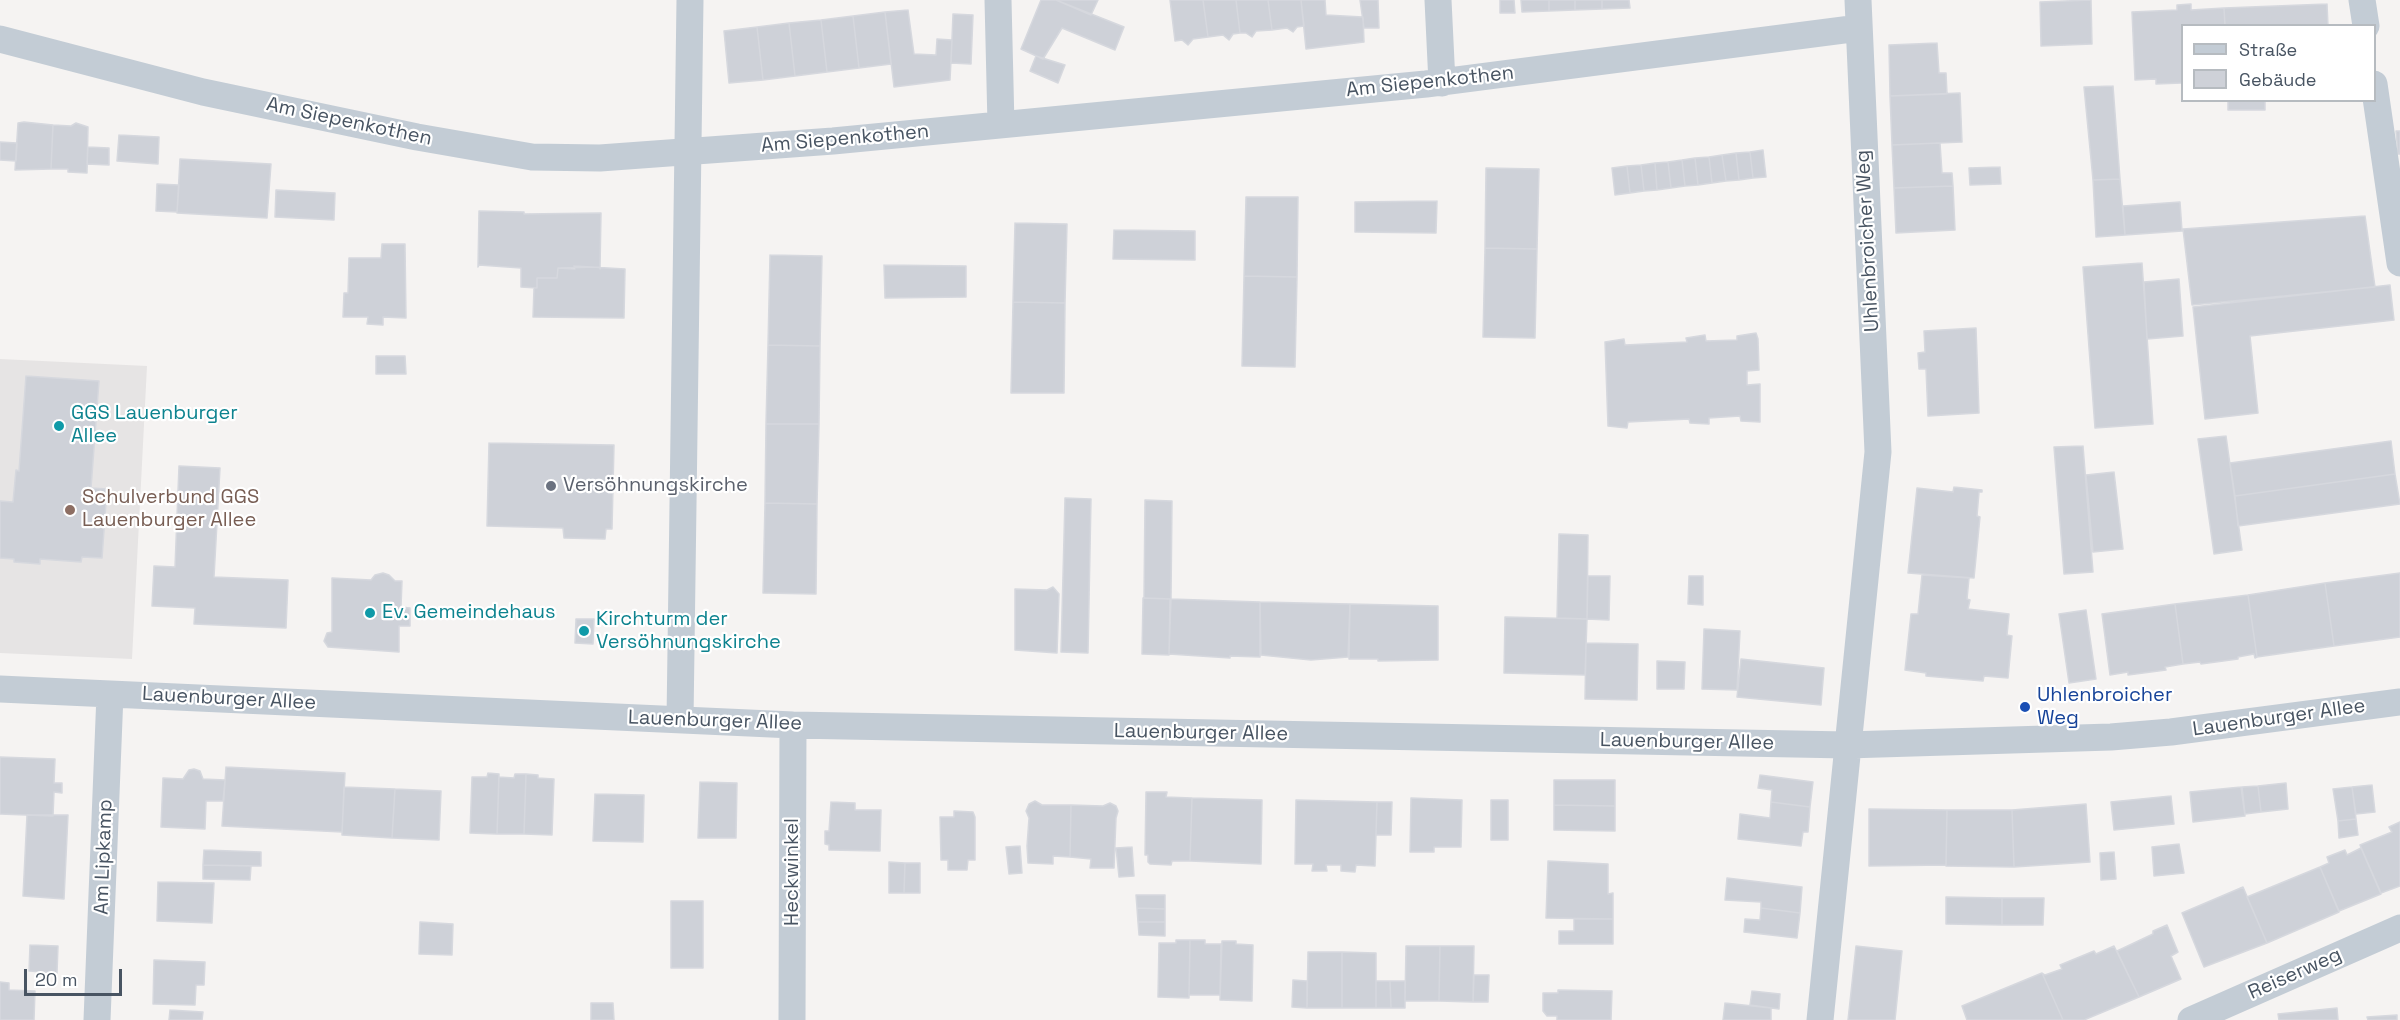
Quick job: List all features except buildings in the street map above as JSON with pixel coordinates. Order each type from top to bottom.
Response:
[{"type":"street","points":[[680,720],[690,0]]},
{"type":"street","points":[[998,0],[1000,125]]},
{"type":"street","points":[[1438,0],[1442,83]]},
{"type":"street","name":"Uhlenbroicher Weg","points":[[1820,1020],[1878,452],[1858,0]]},
{"type":"street","points":[[2362,0],[2366,24]]},
{"type":"street","name":"Am Siepenkothen","points":[[5,38],[203,92],[417,137],[532,157],[600,158],[1000,125],[1442,83],[1859,28]]},
{"type":"street","points":[[2376,98],[2400,263]]},
{"type":"street","name":"Lauenburger Allee","points":[[0,688],[794,725],[1847,745],[2111,737],[2171,732],[2400,702]]},
{"type":"street","name":"Am Lipkamp","points":[[97,1020],[110,694]]},
{"type":"street","name":"Heckwinkel","points":[[792,1020],[794,725]]},
{"type":"street","name":"Reiserweg","points":[[2191,1020],[2400,928]]},
{"type":"shaded area","name":"Schulverbund GGS Lauenburger Allee","points":[[0,359],[147,366],[132,659],[0,653]]},
{"type":"place","name":"GGS Lauenburger Allee","points":[[59,426]]},
{"type":"place","name":"Versöhnungskirche","points":[[551,486]]},
{"type":"place","name":"Schulverbund GGS Lauenburger Allee","points":[[70,510]]},
{"type":"place","name":"Ev. Gemeindehaus","points":[[370,613]]},
{"type":"place","name":"Kirchturm der Versöhnungskirche","points":[[584,631]]},
{"type":"place","name":"Uhlenbroicher Weg","points":[[2025,707]]}]
